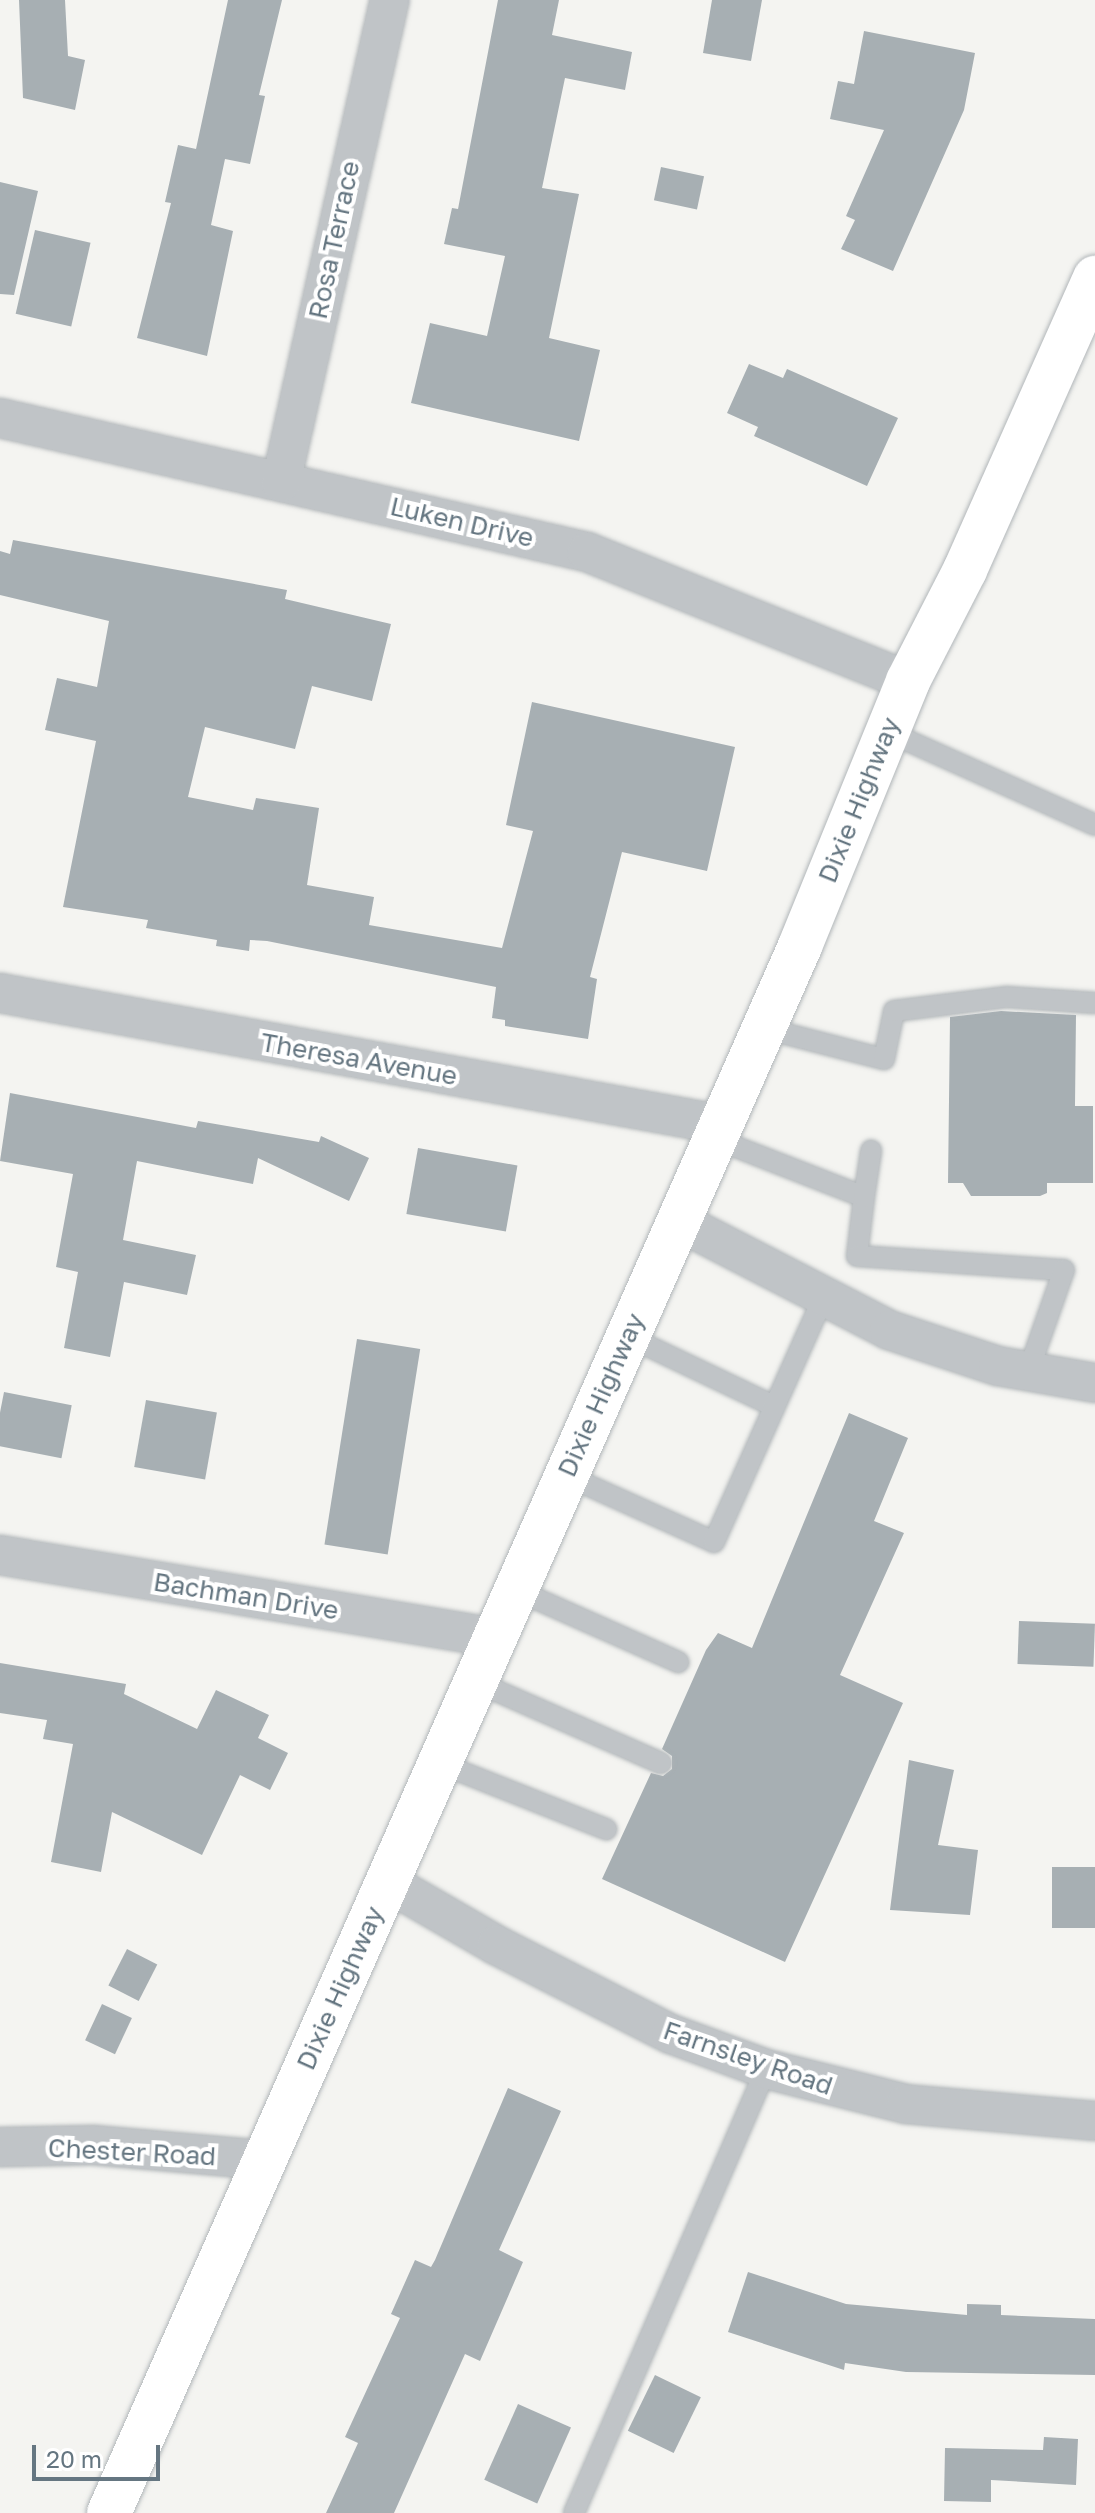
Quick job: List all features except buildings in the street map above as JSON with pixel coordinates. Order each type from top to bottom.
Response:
[{"type":"main road","name":"Dixie Highway","points":[[109,2513],[492,1637],[763,1028],[908,681],[965,570],[1095,278]]},
{"type":"street","name":"Rosa Terrace","points":[[281,482],[390,0]]},
{"type":"street","name":"Luken Drive","points":[[0,418],[587,552],[908,681]]},
{"type":"street","name":"Theresa Avenue","points":[[0,993],[716,1131]]},
{"type":"street","points":[[678,1221],[889,1330],[1028,1372],[1095,1383]]},
{"type":"street","name":"Bachman Drive","points":[[0,1555],[492,1637]]},
{"type":"street","name":"Farnsley Road","points":[[387,1882],[496,1945],[671,2034],[766,2069],[906,2104],[1095,2121]]},
{"type":"street","name":"Chester Road","points":[[0,2147],[93,2145],[263,2160]]},
{"type":"lane","points":[[886,731],[1095,825]]},
{"type":"lane","points":[[763,1028],[884,1059],[894,1011],[1007,997],[1095,1003]]},
{"type":"lane","points":[[716,1131],[864,1197]]},
{"type":"lane","points":[[871,1151],[857,1256],[1064,1270],[1028,1372]]},
{"type":"lane","points":[[565,1475],[714,1542],[824,1296]]},
{"type":"lane","points":[[627,1336],[774,1406]]},
{"type":"lane","points":[[514,1589],[678,1662]]},
{"type":"lane","points":[[474,1681],[661,1763]]},
{"type":"lane","points":[[439,1763],[606,1829]]},
{"type":"lane","points":[[574,2513],[766,2069]]}]
